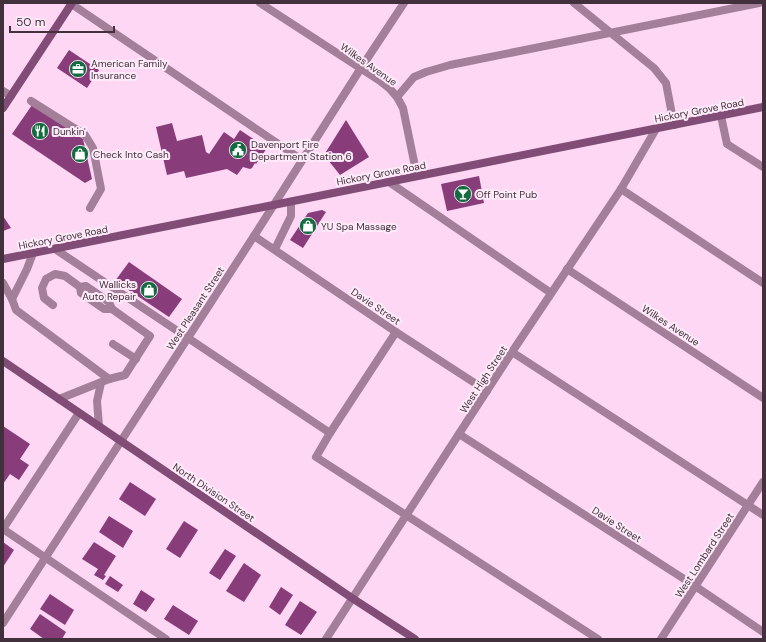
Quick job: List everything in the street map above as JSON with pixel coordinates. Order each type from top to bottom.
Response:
[{"type":"main road","points":[[3,108],[71,3]]},
{"type":"main road","name":"Hickory Grove Road","points":[[3,259],[763,107]]},
{"type":"main road","name":"North Division Street","points":[[3,361],[352,598],[415,639]]},
{"type":"street","points":[[71,3],[302,160]]},
{"type":"street","name":"Wilkes Avenue","points":[[260,3],[361,68],[390,89],[397,97],[403,108],[417,176]]},
{"type":"street","name":"West Pleasant Street","points":[[3,623],[404,3]]},
{"type":"street","points":[[574,3],[654,68],[666,83],[674,125]]},
{"type":"street","points":[[397,97],[414,77],[450,65],[759,3]]},
{"type":"street","points":[[3,91],[11,96]]},
{"type":"street","points":[[31,101],[85,135],[93,148],[101,189],[90,208]]},
{"type":"street","points":[[721,116],[728,144],[763,167]]},
{"type":"street","name":"West High Street","points":[[326,639],[512,352],[621,189],[656,129]]},
{"type":"street","points":[[388,182],[551,293]]},
{"type":"street","points":[[621,189],[763,283]]},
{"type":"street","points":[[275,249],[291,216],[291,202]]},
{"type":"street","name":"Davie Street","points":[[254,236],[396,332],[487,391]]},
{"type":"street","points":[[55,249],[330,433]]},
{"type":"street","points":[[12,298],[27,269],[33,253]]},
{"type":"street","name":"Wilkes Avenue","points":[[567,269],[763,398]]},
{"type":"street","points":[[53,305],[44,298],[42,288],[46,279],[55,274],[65,276],[80,287],[81,294],[104,309],[112,309],[150,336],[125,375],[59,399]]},
{"type":"street","points":[[3,283],[12,298],[16,310],[105,381]]},
{"type":"street","points":[[396,332],[316,456],[598,639]]},
{"type":"street","points":[[113,344],[136,359]]},
{"type":"street","points":[[512,352],[763,515]]},
{"type":"street","points":[[99,426],[97,401],[105,381]]},
{"type":"street","points":[[79,413],[3,529],[164,638]]},
{"type":"street","name":"Davie Street","points":[[459,434],[696,586],[763,632]]},
{"type":"street","name":"West Lombard Street","points":[[661,639],[763,482]]},
{"type":"building","name":"American Family Insurance","points":[[69,50],[99,70],[87,88],[57,68]]},
{"type":"building","points":[[32,105],[83,139],[92,179],[85,183],[12,134]]},
{"type":"building","points":[[346,120],[369,157],[340,175],[324,155]]},
{"type":"building","name":"Davenport Fire Department Station 6","points":[[172,123],[177,141],[202,135],[206,152],[209,154],[224,132],[234,139],[240,130],[267,148],[252,168],[250,169],[243,167],[237,175],[227,169],[186,178],[184,171],[167,175],[156,127]]},
{"type":"building","name":"Off Point Pub","points":[[479,176],[484,203],[447,211],[441,184]]},
{"type":"building","name":"YU Spa Massage","points":[[322,210],[326,212],[303,248],[290,240],[308,213]]},
{"type":"building","points":[[3,216],[11,228],[3,231]]},
{"type":"building","name":"Wallicks Auto Repair","points":[[129,262],[182,299],[169,317],[115,281]]},
{"type":"building","points":[[3,426],[30,444],[20,459],[29,465],[19,480],[10,474],[3,484]]},
{"type":"building","points":[[130,482],[156,499],[145,516],[119,499]]},
{"type":"building","points":[[109,516],[133,531],[123,548],[99,532]]},
{"type":"building","points":[[184,521],[198,530],[180,558],[166,549]]},
{"type":"building","points":[[3,542],[14,550],[3,567]]},
{"type":"building","points":[[94,542],[116,556],[104,575],[106,576],[103,580],[94,575],[98,569],[82,559]]},
{"type":"building","points":[[225,549],[236,556],[220,580],[209,573]]},
{"type":"building","points":[[244,563],[261,575],[244,602],[226,591]]},
{"type":"building","points":[[110,576],[123,585],[118,592],[105,584]]},
{"type":"building","points":[[281,587],[293,595],[280,615],[269,607]]},
{"type":"building","points":[[141,590],[155,599],[146,612],[133,604]]},
{"type":"building","points":[[50,594],[74,610],[65,625],[40,609]]},
{"type":"building","points":[[300,601],[317,612],[301,635],[285,625]]},
{"type":"building","points":[[173,605],[198,621],[189,635],[164,619]]},
{"type":"building","points":[[40,614],[66,632],[62,639],[44,639],[30,629]]},
{"type":"place","name":"American Family Insurance","points":[[78,69]]},
{"type":"place","name":"Dunkin'","points":[[40,131]]},
{"type":"place","name":"Davenport Fire Department Station 6","points":[[238,150]]},
{"type":"place","name":"Check Into Cash","points":[[80,154]]},
{"type":"place","name":"Off Point Pub","points":[[463,194]]},
{"type":"place","name":"YU Spa Massage","points":[[308,226]]},
{"type":"place","name":"Wallicks Auto Repair","points":[[149,290]]}]
